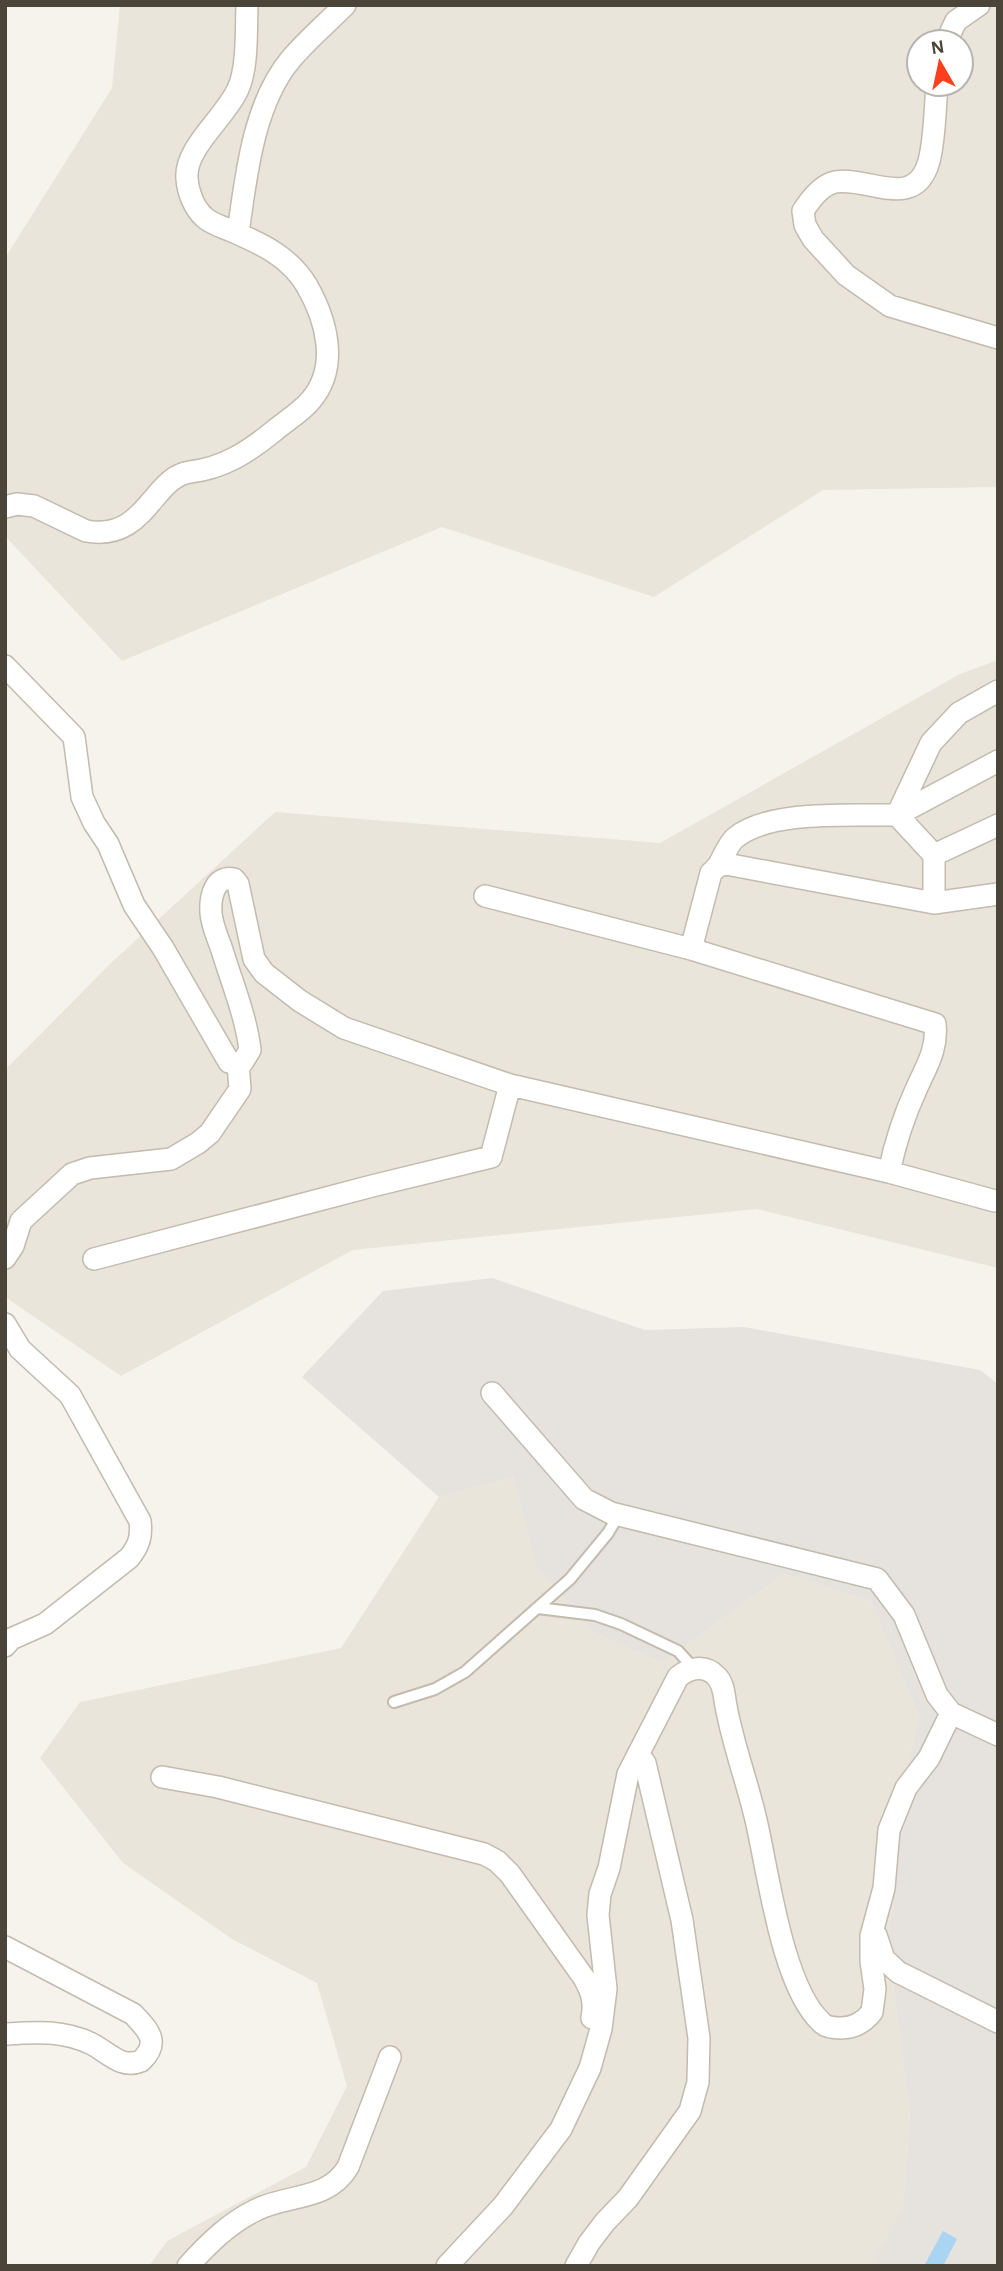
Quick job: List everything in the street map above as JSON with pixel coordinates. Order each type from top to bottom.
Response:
[{"type":"street","points":[[5,507],[26,504],[86,531],[106,533],[116,530],[142,514],[168,484],[182,473],[212,468],[240,457],[308,403],[323,381],[327,359],[326,334],[307,286],[286,261],[265,246],[205,219],[191,196],[187,170],[197,147],[225,112],[242,79],[247,5]]},
{"type":"street","points":[[238,233],[247,170],[265,103],[289,61],[345,5]]},
{"type":"street","points":[[952,28],[956,20],[979,5]]},
{"type":"street","points":[[936,98],[929,160],[921,179],[912,186],[893,190],[859,182],[832,182],[813,197],[803,211],[805,225],[813,239],[846,275],[890,306],[998,338]]},
{"type":"street","points":[[5,666],[74,737],[82,797],[94,823],[107,844],[134,905],[163,948],[229,1062],[238,1064],[246,1060],[249,1045],[211,913],[214,890],[217,884],[227,878],[234,879],[238,884],[254,959],[264,973],[300,1001],[344,1028],[510,1085],[890,1172],[995,1201]]},
{"type":"street","points":[[897,815],[931,743],[959,713],[998,691]]},
{"type":"street","points":[[691,949],[711,873],[734,838],[757,827],[798,816],[897,815],[998,761]]},
{"type":"street","points":[[897,815],[934,855],[934,903]]},
{"type":"street","points":[[934,855],[998,825]]},
{"type":"street","points":[[718,866],[726,864],[934,903],[998,894]]},
{"type":"street","points":[[485,896],[691,949],[935,1024],[936,1037],[931,1061],[915,1091],[896,1141],[890,1172]]},
{"type":"street","points":[[5,1258],[13,1246],[21,1221],[50,1197],[63,1179],[90,1168],[171,1160],[204,1138],[240,1089],[238,1064]]},
{"type":"street","points":[[94,1259],[372,1185],[491,1157],[510,1085]]},
{"type":"street","points":[[5,1324],[20,1349],[70,1395],[141,1528],[139,1544],[129,1558],[45,1624],[11,1639],[5,1646]]},
{"type":"street","points":[[492,1394],[584,1499],[618,1516],[877,1579],[904,1615],[937,1695],[951,1713],[998,1735]]},
{"type":"street","points":[[447,2266],[503,2206],[561,2129],[590,2068],[601,2029],[605,1999],[605,1973],[598,1915],[600,1894],[609,1868],[628,1773],[678,1677],[697,1668],[710,1671],[722,1687],[734,1744],[756,1817],[768,1885],[792,1970],[809,2006],[821,2023],[836,2028],[851,2027],[867,2019],[873,2012],[875,1989],[870,1946],[884,1888],[887,1843],[893,1817],[906,1788],[929,1758],[951,1713]]},
{"type":"street","points":[[576,2266],[589,2243],[628,2198],[690,2111],[698,2082],[699,2038],[682,1920],[645,1763],[638,1754]]},
{"type":"street","points":[[162,1777],[218,1787],[484,1854],[497,1861],[510,1874],[592,1993],[594,2006],[587,2050],[590,2068]]},
{"type":"street","points":[[873,1926],[884,1959],[898,1972],[998,2022]]},
{"type":"street","points":[[5,1947],[134,2014],[149,2032],[151,2046],[141,2061],[130,2064],[116,2060],[94,2045],[70,2036],[46,2032],[5,2034]]},
{"type":"street","points":[[188,2266],[212,2238],[256,2209],[313,2194],[331,2187],[342,2177],[390,2057]]},
{"type":"lane","points":[[394,1702],[419,1696],[465,1672],[570,1579],[608,1533],[618,1516]]},
{"type":"lane","points":[[538,1608],[595,1615],[621,1624],[678,1651],[688,1662],[690,1669]]},
{"type":"shaded area","points":[[120,5],[998,5],[998,487],[823,490],[654,597],[442,527],[122,661],[5,536],[5,258],[112,88]]},
{"type":"shaded area","points":[[998,660],[998,1268],[757,1209],[353,1250],[121,1376],[5,1297],[5,1070],[110,964],[275,812],[660,843],[960,674]]},
{"type":"shaded area","points":[[492,1278],[645,1330],[744,1327],[980,1370],[998,1384],[998,2266],[872,2266],[903,2207],[910,2114],[888,1944],[908,1761],[919,1717],[871,1601],[784,1574],[662,1663],[592,1632],[536,1566],[513,1477],[439,1497],[302,1377],[383,1291]]},
{"type":"shaded area","points":[[513,1477],[536,1566],[592,1632],[662,1663],[784,1574],[871,1601],[919,1717],[908,1761],[888,1944],[910,2114],[903,2207],[875,2266],[149,2266],[167,2241],[306,2167],[347,2086],[317,1983],[232,1939],[123,1863],[40,1758],[80,1702],[341,1648],[439,1497]]},
{"type":"water","points":[[943,2231],[957,2239],[943,2266],[925,2264]]}]
